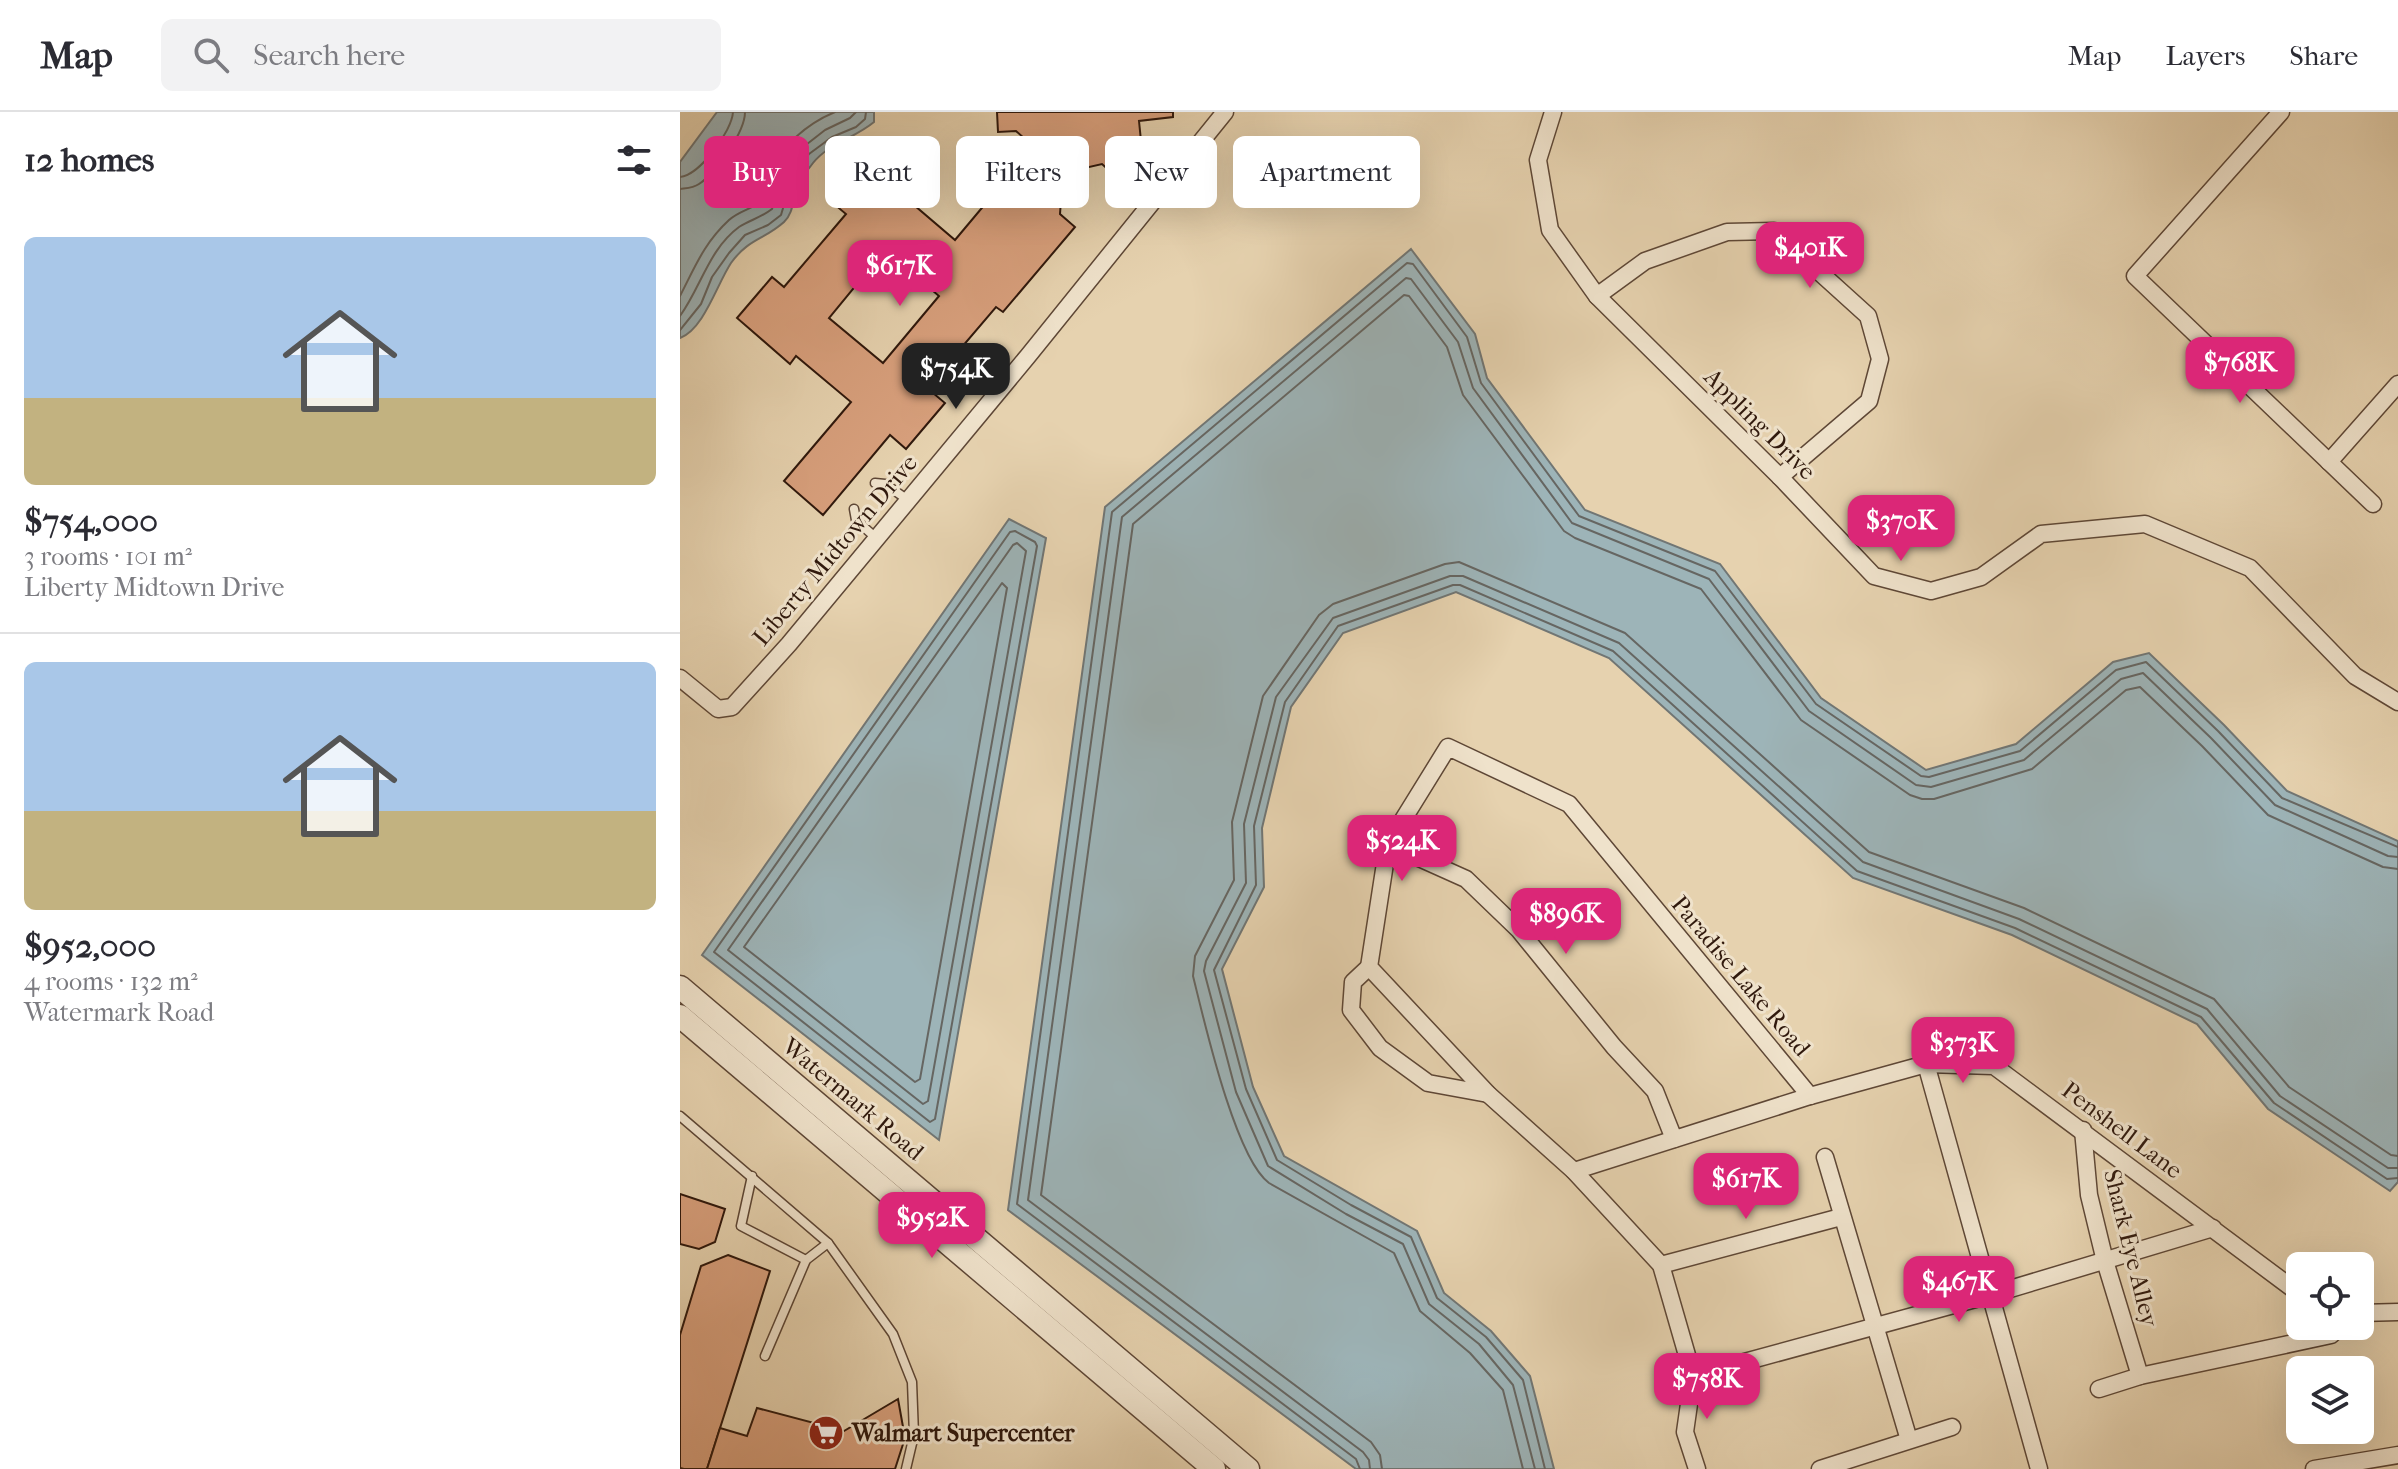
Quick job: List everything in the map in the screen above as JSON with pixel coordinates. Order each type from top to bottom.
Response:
[{"type":"street","name":"Appling Drive","points":[[1553,112],[1538,160],[1550,230],[1597,296],[1780,477],[1874,576],[1931,591],[1981,577],[2041,534],[2145,524],[2250,568],[2355,676],[2398,702]]},
{"type":"street","points":[[2281,112],[2135,276],[2373,504]]},
{"type":"street","name":"Liberty Midtown Drive","points":[[680,678],[718,709],[732,707],[876,539],[1221,114]]},
{"type":"street","points":[[1597,296],[1645,261],[1727,232],[1774,231],[1868,316],[1880,359],[1869,401],[1780,477]]},
{"type":"street","points":[[2329,462],[2398,384]]},
{"type":"street","name":"Paradise Lake Road","points":[[1488,1094],[1428,1083],[1380,1048],[1351,1010],[1353,982],[1369,967],[1388,844],[1448,747],[1569,804],[1810,1096]]},
{"type":"street","points":[[1388,844],[1466,879],[1519,930],[1614,1047],[1655,1091],[1674,1139]]},
{"type":"street","points":[[1369,967],[1488,1094],[1574,1171],[1661,1265],[1693,1376],[1685,1432],[1697,1469]]},
{"type":"street","name":"Watermark Road","points":[[680,987],[1248,1469]]},
{"type":"street","name":"Watermark Road","points":[[680,1016],[1214,1469]]},
{"type":"street","points":[[1926,1064],[2039,1469]]},
{"type":"street","name":"Penshell Lane","points":[[1574,1171],[1810,1096],[1926,1064],[1994,1066],[2286,1283]]},
{"type":"street","name":"Shark Eye Alley","points":[[2083,1130],[2089,1195],[2105,1261],[2140,1376]]},
{"type":"street","points":[[1825,1157],[1909,1440]]},
{"type":"street","points":[[1661,1265],[1841,1217]]},
{"type":"street","points":[[1693,1376],[1990,1295],[2213,1228]]},
{"type":"street","points":[[2374,1313],[2398,1312]]},
{"type":"street","points":[[2099,1389],[2140,1376],[2308,1340]]},
{"type":"street","points":[[1820,1469],[1952,1427]]},
{"type":"street","points":[[2314,1469],[2398,1455]]},
{"type":"lane","points":[[875,483],[885,484],[908,500]]},
{"type":"lane","points":[[854,509],[856,520],[876,539]]},
{"type":"lane","points":[[680,1116],[828,1243],[893,1334],[912,1382],[914,1435],[906,1469]]},
{"type":"lane","points":[[752,1176],[741,1226],[806,1260]]},
{"type":"lane","points":[[765,1356],[806,1260],[828,1243]]},
{"type":"water","points":[[717,112],[874,112],[874,122],[852,136],[825,136],[825,152],[809,168],[809,136],[704,136],[704,208],[792,208],[788,218],[777,228],[750,244],[731,263],[703,316],[689,333],[680,338],[680,162]]},
{"type":"water","points":[[1411,249],[1475,334],[1487,378],[1585,510],[1720,564],[1821,698],[1926,770],[2016,744],[2113,662],[2149,653],[2287,791],[2398,841],[2398,1182],[2390,1191],[2268,1109],[2197,1024],[2012,935],[1853,878],[1609,658],[1456,592],[1343,633],[1291,707],[1262,828],[1264,887],[1222,969],[1253,1087],[1284,1156],[1417,1231],[1444,1293],[1491,1331],[1530,1376],[1554,1469],[1356,1469],[1008,1210],[1105,507]]},
{"type":"water","points":[[1009,519],[1046,538],[939,1140],[702,955]]},
{"type":"building","points":[[997,112],[1173,112],[1173,117],[1139,121],[1140,136],[1105,136],[1105,167],[1102,164],[1089,167],[1089,136],[1022,136],[1016,131],[998,132]]},
{"type":"building","points":[[839,208],[917,208],[955,240],[982,208],[1060,208],[1060,214],[1075,227],[1003,312],[996,307],[927,388],[945,403],[906,449],[890,435],[823,515],[784,481],[851,402],[796,356],[790,364],[737,318],[772,277],[784,287],[846,214]],"holes":[[[885,250],[939,296],[883,363],[829,318]]]},
{"type":"building","points":[[680,1194],[725,1209],[715,1242],[699,1249],[680,1244]]},
{"type":"building","points":[[728,1255],[770,1271],[707,1469],[684,1469],[680,1468],[680,1335],[701,1266]]},
{"type":"building","name":"Walmart Supercenter","points":[[898,1399],[905,1438],[895,1469],[707,1469],[720,1428],[747,1436],[757,1408],[844,1431]]},
{"type":"place","name":"Walmart Supercenter","points":[[826,1433]]}]
